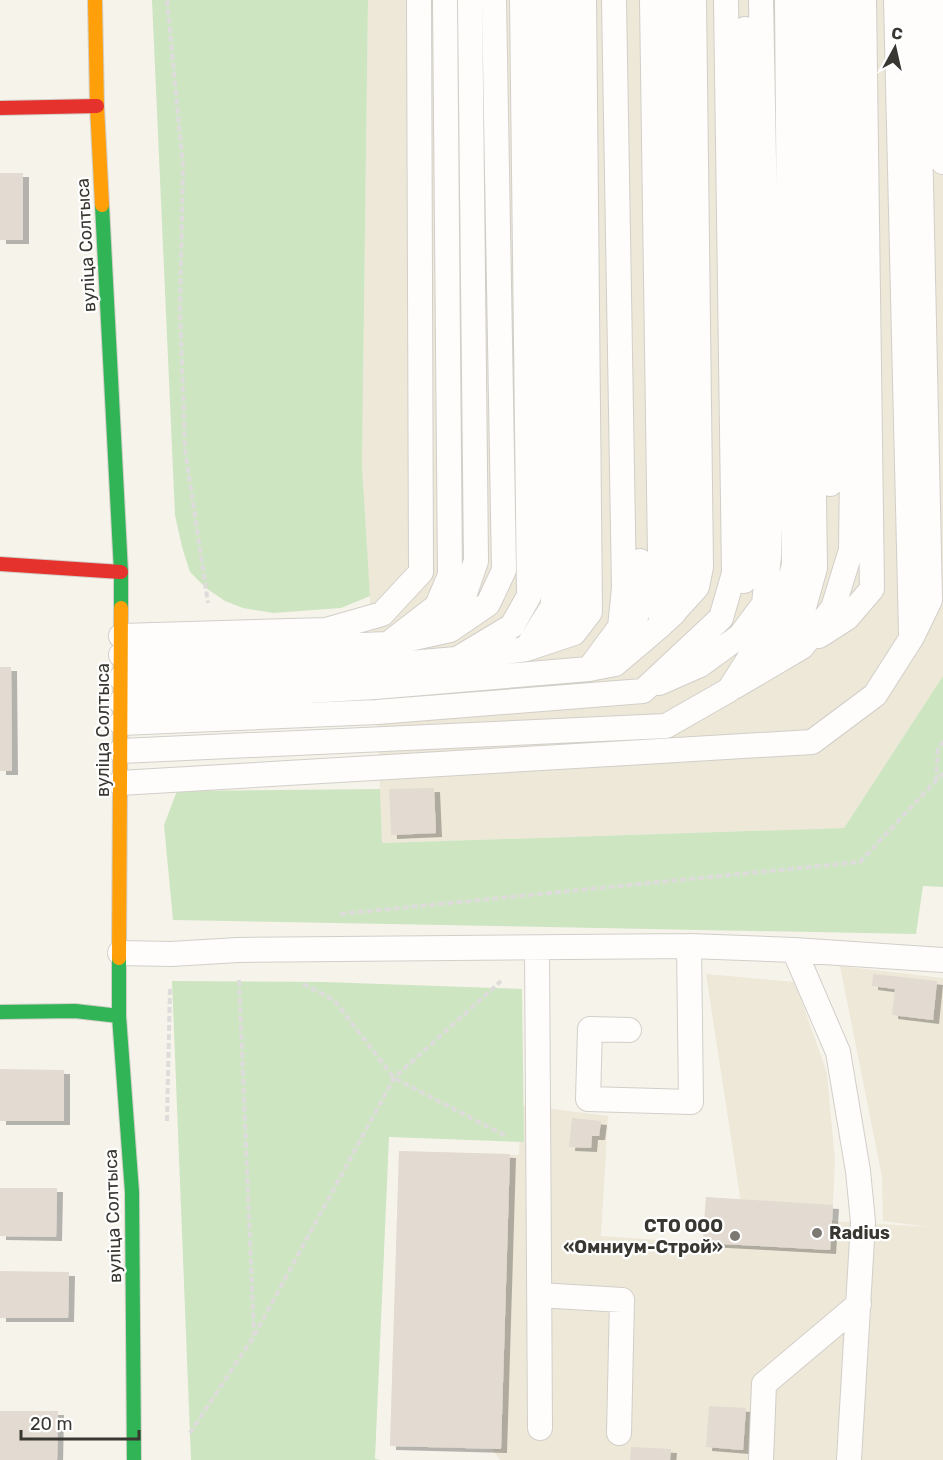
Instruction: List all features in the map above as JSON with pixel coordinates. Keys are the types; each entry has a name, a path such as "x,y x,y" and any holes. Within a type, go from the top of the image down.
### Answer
{"main road":[{"name":"вуліца Солтыса","path":"95,0 97,106 121,572 119,1016 132,1192 134,1460"},
{"path":"0,108 97,106"},
{"path":"0,564 121,572"},
{"path":"0,1012 75,1011 119,1016"}],"lane":[{"path":"121,656 213,633 326,630 371,619 382,614 421,572 419,0"},
{"path":"387,644 436,606 450,575 445,0"},
{"path":"432,634 463,599 476,561 470,0"},
{"path":"121,656 387,644 450,630 488,604 504,570 494,0"},
{"path":"457,659 512,626 529,596 522,0"},
{"path":"526,649 553,606 546,0"},
{"path":"550,642 572,612 564,0"},
{"path":"121,656 374,666 457,659 526,649 550,642 574,633 590,612 584,0"},
{"path":"589,669 620,627 624,588 614,0"},
{"path":"615,664 640,607 630,0"},
{"path":"652,0 668,619"},
{"path":"668,619 684,566 671,0"},
{"path":"121,713 375,687 589,669 615,664 668,619 697,587 701,567 694,0"},
{"path":"721,618 734,573 726,0"},
{"path":"642,691 721,618 748,574 754,507 747,215 745,0"},
{"path":"121,713 376,712 642,691 700,665 740,636 764,604 769,556 770,479 761,0"},
{"path":"729,690 783,605 794,565 788,235 787,0"},
{"path":"801,636 815,568 807,0"},
{"path":"801,636 829,582 831,532 825,0"},
{"path":"120,752 666,726 729,690 801,636 833,608 852,550 853,396 845,0"},
{"path":"801,636 847,618 872,589 864,0"},
{"path":"896,0 912,637"},
{"path":"917,0 930,600"},
{"path":"940,0 943,162"},
{"path":"120,783 812,742 875,695 912,637 943,573"},
{"path":"120,953 690,946 943,960"},
{"path":"629,1030 590,1029 588,1099 692,1102 690,946"},
{"path":"537,948 540,1428"},
{"path":"794,950 838,1052 855,1152 863,1222 849,1460"},
{"path":"539,1295 622,1300 619,1433"},
{"path":"761,1460 764,1384 859,1305"}],"path":[{"path":"168,0 183,166 180,311 185,449 213,633"},
{"path":"936,781 938,749 943,741"},
{"path":"338,914 860,862 943,773"},
{"path":"190,1433 254,1336 394,1078 537,948"},
{"path":"238,950 254,1336"},
{"path":"296,980 334,1000 394,1078 537,1152"}],"shaded area":[{"path":"368,0 943,0 943,676 844,828 382,843 362,465"},
{"path":"840,966 943,978 943,1460 500,1460 492,1449 390,1446 399,1151 519,1155 521,1105 608,1116 601,1236 702,1243 706,1197 741,1203 706,974 795,982 827,1073 835,1161 832,1221 929,1227 883,1221 882,1177"}],"green space":[{"path":"152,0 368,0 362,465 370,596 341,608 273,613 243,608 225,601 206,588 190,572 182,547 175,515"},
{"path":"943,676 943,887 923,886 916,934 173,920 164,825 177,791 380,789 382,843 844,828"},
{"path":"172,981 324,982 522,989 524,1142 389,1137 375,1459 381,1460 191,1460"}],"building":[{"path":"0,173 23,173 23,240 0,240"},
{"path":"0,667 11,667 12,771 0,771"},
{"path":"434,788 436,833 391,835 389,789"},
{"path":"873,974 937,981 933,1020 892,1015 895,989 872,986"},
{"path":"0,1069 64,1070 64,1121 0,1121"},
{"path":"572,1118 601,1121 599,1136 592,1136 591,1148 569,1147"},
{"path":"399,1151 510,1154 501,1449 390,1446"},
{"path":"0,1188 57,1188 56,1237 0,1236"},
{"path":"706,1197 833,1205 830,1250 703,1243"},
{"path":"0,1271 69,1272 68,1318 0,1318"},
{"path":"709,1406 746,1408 743,1450 706,1447"},
{"path":"0,1411 58,1411 57,1460 0,1460"},
{"path":"631,1447 671,1449 670,1460 630,1460"}],"traffic: fast":[{"path":"102,205 121,608"},
{"path":"119,958 119,1016 132,1192 134,1460"},
{"path":"0,1012 75,1011 119,1016"}],"traffic: slow":[{"path":"95,0 102,205"},
{"path":"119,958 121,608"}],"traffic: jam":[{"path":"0,108 97,106"},
{"path":"0,564 121,572"}],"place":[{"name":"Radius","path":"817,1233"},
{"name":"СТО ООО «Омниум-Строй»","path":"735,1236"}]}
